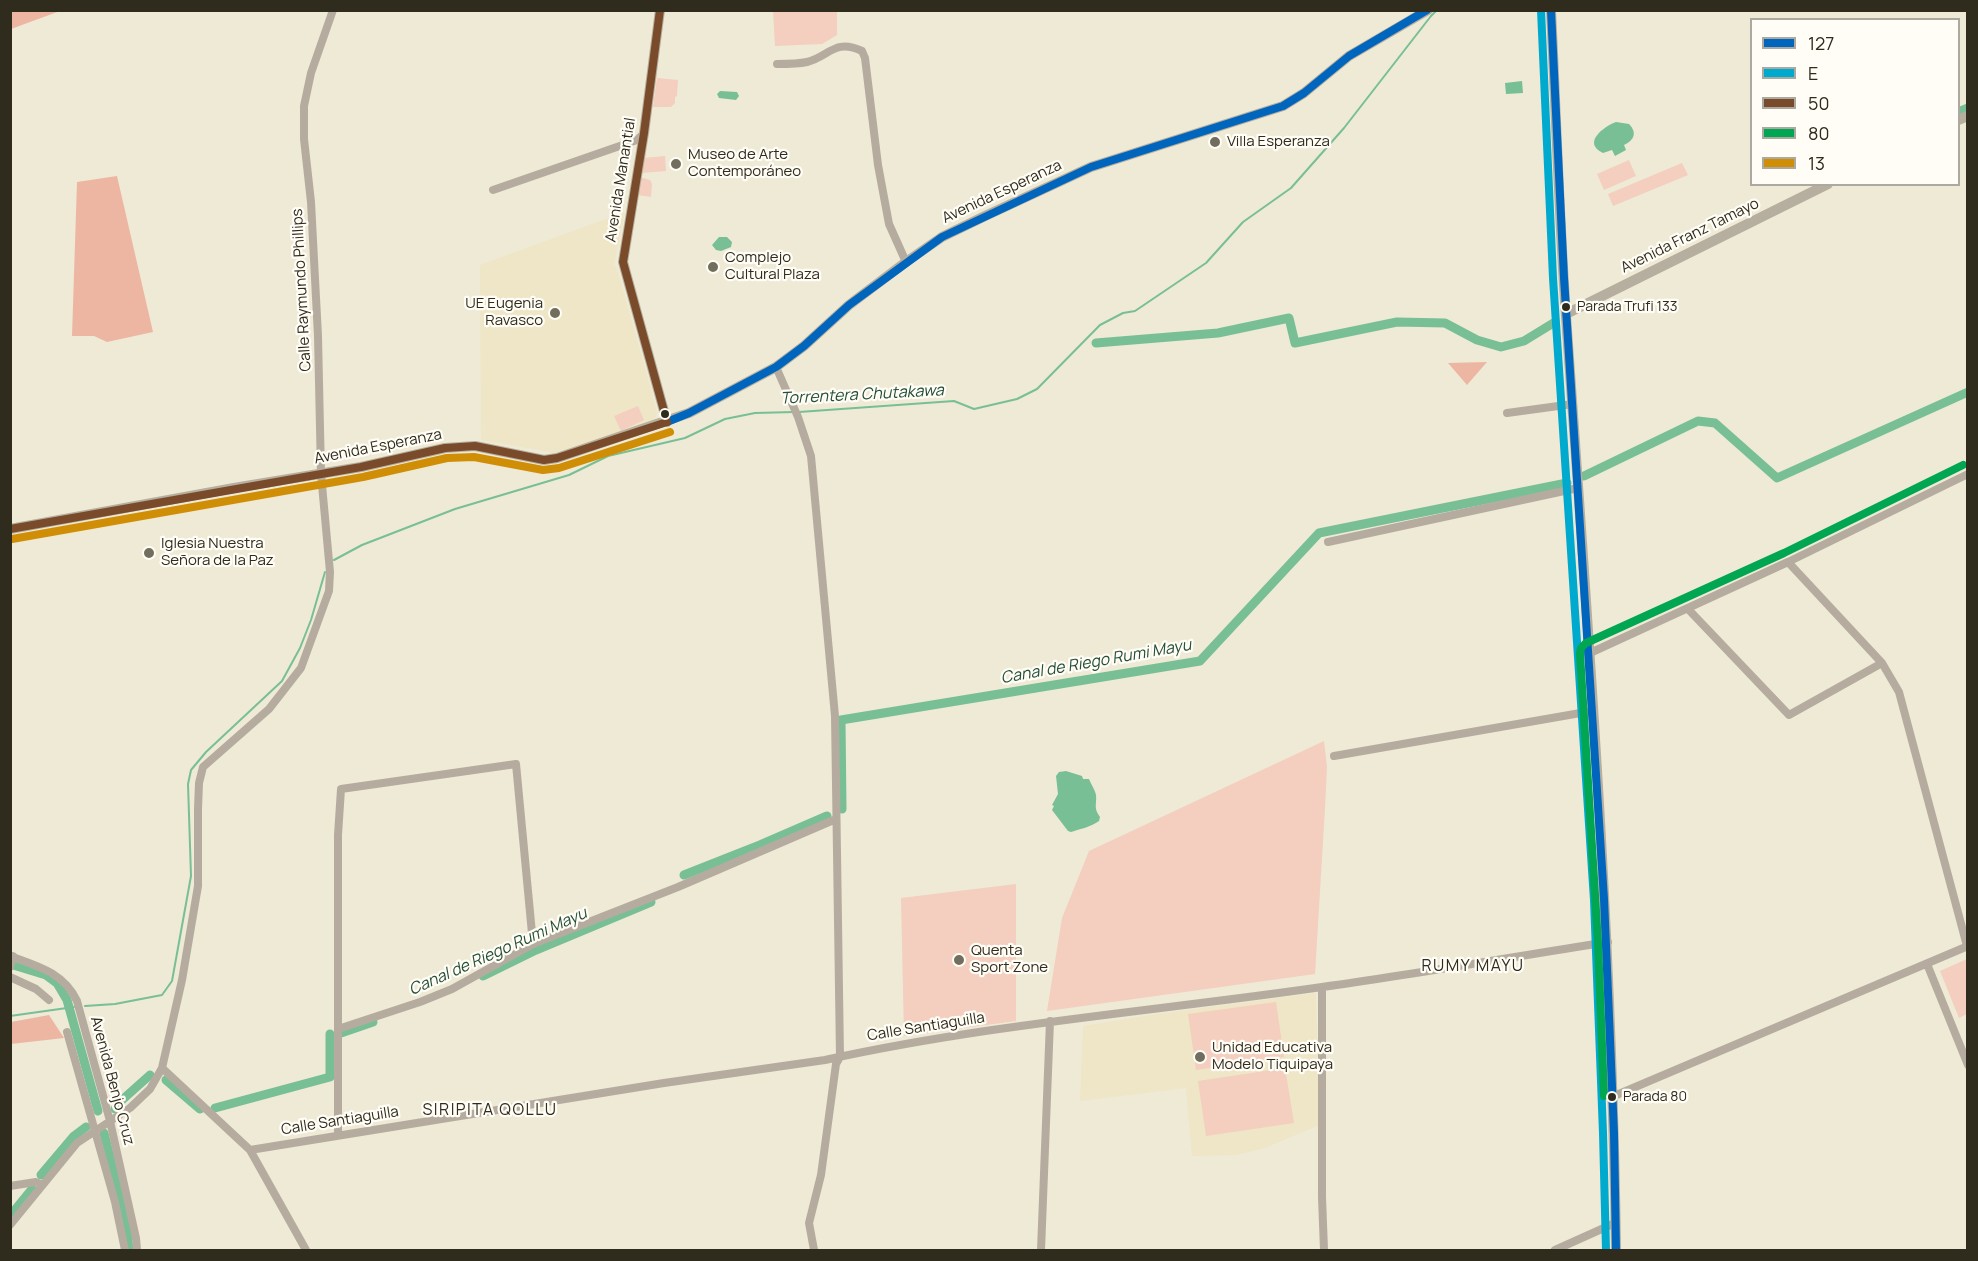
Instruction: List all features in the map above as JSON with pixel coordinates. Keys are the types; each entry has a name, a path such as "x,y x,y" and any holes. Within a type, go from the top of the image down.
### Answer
{"main road":[{"name":"Avenida Manantial","path":"660,10 644,133 623,262 667,422"},
{"name":"Avenida Esperanza","path":"10,530 148,503 362,467 444,448 475,446 544,460 557,458 667,422 776,368 849,305 942,237 1091,167 1283,105 1304,93 1349,56 1428,10"},
{"path":"1551,10 1566,314 1608,942 1614,1096 1616,1251"},
{"name":"Avenida Franz Tamayo","path":"1566,314 1824,186"}],"street":[{"name":"Calle Raymundo Phillips","path":"162,1068 182,980 198,885 199,783 203,767 269,709 301,668 329,591 330,571 321,474 318,336 311,202 304,139 304,106 311,73 333,10"},
{"path":"777,64 808,62 834,48 854,47 862,51 865,58 878,165 889,224 906,262"},
{"path":"493,190 637,140 644,133"},
{"path":"776,368 797,414 811,456 835,716 840,1056 836,1064 821,1175 809,1223 814,1251"},
{"path":"1507,413 1573,404"},
{"path":"1590,653 1788,562 1968,474"},
{"path":"1328,542 1578,488"},
{"path":"1614,1096 1967,946 1899,692 1882,663 1788,562"},
{"path":"1688,609 1789,715 1882,663"},
{"path":"1334,756 1592,711"},
{"path":"338,1134 338,835 341,789 516,764 534,944"},
{"path":"338,1029 420,1002 452,988 534,944 678,887 837,819"},
{"name":"Calle Santiaguilla","path":"250,1150 338,1134 840,1056 951,1035 1322,987 1608,942"},
{"name":"Avenida Benjo Cruz","path":"11,960 61,977 71,988 77,1000 110,1121 137,1251"},
{"path":"1927,964 1968,1065"},
{"path":"10,977 36,988 49,1000"},
{"path":"1322,987 1324,1251"},
{"path":"1041,1251 1050,1022"},
{"name":"Avenida Benjo Cruz","path":"67,1032 115,1202 124,1251"},
{"path":"10,1225 77,1143 130,1108 150,1089 162,1068 250,1150 306,1251"},
{"path":"10,1186 36,1182 42,1185"},
{"path":"1555,1251 1616,1223"}],"shaded area":[{"path":"11,10 60,10 60,11 11,29"},
{"path":"773,11 837,11 837,35 822,44 775,46"},
{"path":"657,78 678,80 677,96 671,107 653,107"},
{"path":"1522,81 1523,93 1506,94 1505,83"},
{"path":"720,91 737,92 739,96 736,100 719,98 717,94"},
{"path":"1616,122 1629,124 1634,133 1631,141 1624,145 1626,150 1615,156 1612,150 1603,153 1597,149 1594,140 1601,131"},
{"path":"665,156 666,171 641,173 643,158"},
{"path":"1629,160 1636,176 1604,190 1597,174"},
{"path":"1682,163 1688,175 1613,206 1608,194"},
{"path":"117,176 153,332 107,342 94,336 72,336 77,182"},
{"path":"640,177 650,180 651,197 637,195"},
{"name":"UE Eugenia Ravasco","path":"625,212 614,265 650,385 657,414 654,421 555,453 481,440 480,265"},
{"path":"719,237 727,237 732,242 731,247 721,251 716,250 712,245"},
{"path":"1487,362 1467,385 1448,363"},
{"path":"638,406 644,420 621,431 614,416"},
{"path":"1324,741 1327,767 1315,974 1047,1011 1062,918 1089,851"},
{"path":"1066,771 1082,776 1083,779 1089,779 1095,793 1096,808 1100,817 1099,821 1093,825 1071,832 1052,810 1058,794 1056,776 1059,772"},
{"name":"Quenta Sport Zone","path":"1016,884 1016,1021 904,1036 901,898"},
{"path":"1967,959 1967,1014 1959,1018 1940,971"},
{"name":"Unidad Educativa Modelo Tiquipaya","path":"1316,993 1319,1125 1265,1148 1236,1155 1192,1156 1186,1088 1080,1101 1083,1026"},
{"path":"1276,1002 1284,1057 1196,1070 1188,1014"},
{"path":"49,1015 64,1038 11,1044 11,1022"},
{"path":"1285,1068 1294,1123 1206,1136 1198,1081"}],"waterway":[{"name":"Torrentera Chutakawa","path":"799,412 954,401 974,409 1017,399 1037,389 1100,325 1123,313 1135,311 1206,263 1243,222 1291,188 1344,128 1437,10"},
{"path":"1960,111 1968,108"},
{"path":"1096,343 1218,333 1289,318 1295,343 1397,322 1445,323 1477,340 1501,347 1524,341 1555,322"},
{"name":"Canal de Riego Rumi Mayu","path":"1584,476 1698,421 1715,423 1777,478 1968,392"},
{"name":"Torrentera Chutakawa","path":"334,560 362,545 455,509 569,475 608,456 685,438 725,419 755,413 794,412"},
{"name":"Canal de Riego Rumi Mayu","path":"842,809 841,720 1200,661 1319,533 1567,483"},
{"name":"Torrentera Chutakawa","path":"85,1006 115,1004 162,995 172,981 191,876 188,784 191,770 206,752 282,681 300,648 325,572"},
{"name":"Canal de Riego Rumi Mayu","path":"684,875 827,816"},
{"name":"Canal de Riego Rumi Mayu","path":"483,976 536,950 651,902"},
{"path":"10,964 46,975 57,983 67,1000 98,1111"},
{"name":"Torrentera Chutakawa","path":"10,1016 74,1007"},
{"name":"Canal de Riego Rumi Mayu","path":"341,1033 373,1022"},
{"name":"Canal de Riego Rumi Mayu","path":"215,1108 330,1077 330,1034"},
{"name":"Canal de Riego Rumi Mayu","path":"115,1109 150,1075"},
{"name":"Canal de Riego Rumi Mayu","path":"166,1080 200,1109"},
{"name":"Canal de Riego Rumi Mayu","path":"41,1175 74,1136 86,1127"},
{"path":"104,1133 126,1222 129,1250"},
{"name":"Canal de Riego Rumi Mayu","path":"10,1216 32,1189"}],"transit line":[{"name":"50","path":"660,10 644,133 623,262 667,422"},
{"name":"127","path":"667,422 689,413 776,367 804,346 849,305 942,237 1091,167 1283,106 1304,93 1349,56 1427,10"},
{"name":"E","path":"1541,10 1553,278 1594,900 1606,1250"},
{"name":"127","path":"1551,10 1564,278 1604,899 1614,1133 1616,1250"},
{"name":"50","path":"10,529 361,467 445,448 475,446 544,460 557,458 667,422"},
{"name":"13","path":"12,539 363,477 447,458 474,457 543,470 559,468 670,432"},
{"name":"80","path":"1604,1096 1598,943 1581,648 1586,643 1784,553 1963,465"}],"place":[{"name":"Villa Esperanza","path":"1215,142"},
{"name":"Museo de Arte Contemporáneo","path":"676,164"},
{"name":"Complejo Cultural Plaza","path":"713,267"},
{"name":"Parada Trufi 133","path":"1566,307"},
{"name":"UE Eugenia Ravasco","path":"555,313"},
{"name":"Iglesia Nuestra Señora de la Paz","path":"149,553"},
{"name":"Quenta Sport Zone","path":"959,960"},
{"name":"Unidad Educativa Modelo Tiquipaya","path":"1200,1057"},
{"name":"Parada 80","path":"1612,1097"}],"district":[{"name":"RUMY MAYU","path":"1473,967"},
{"name":"SIRIPITA QOLLU","path":"490,1111"}]}
